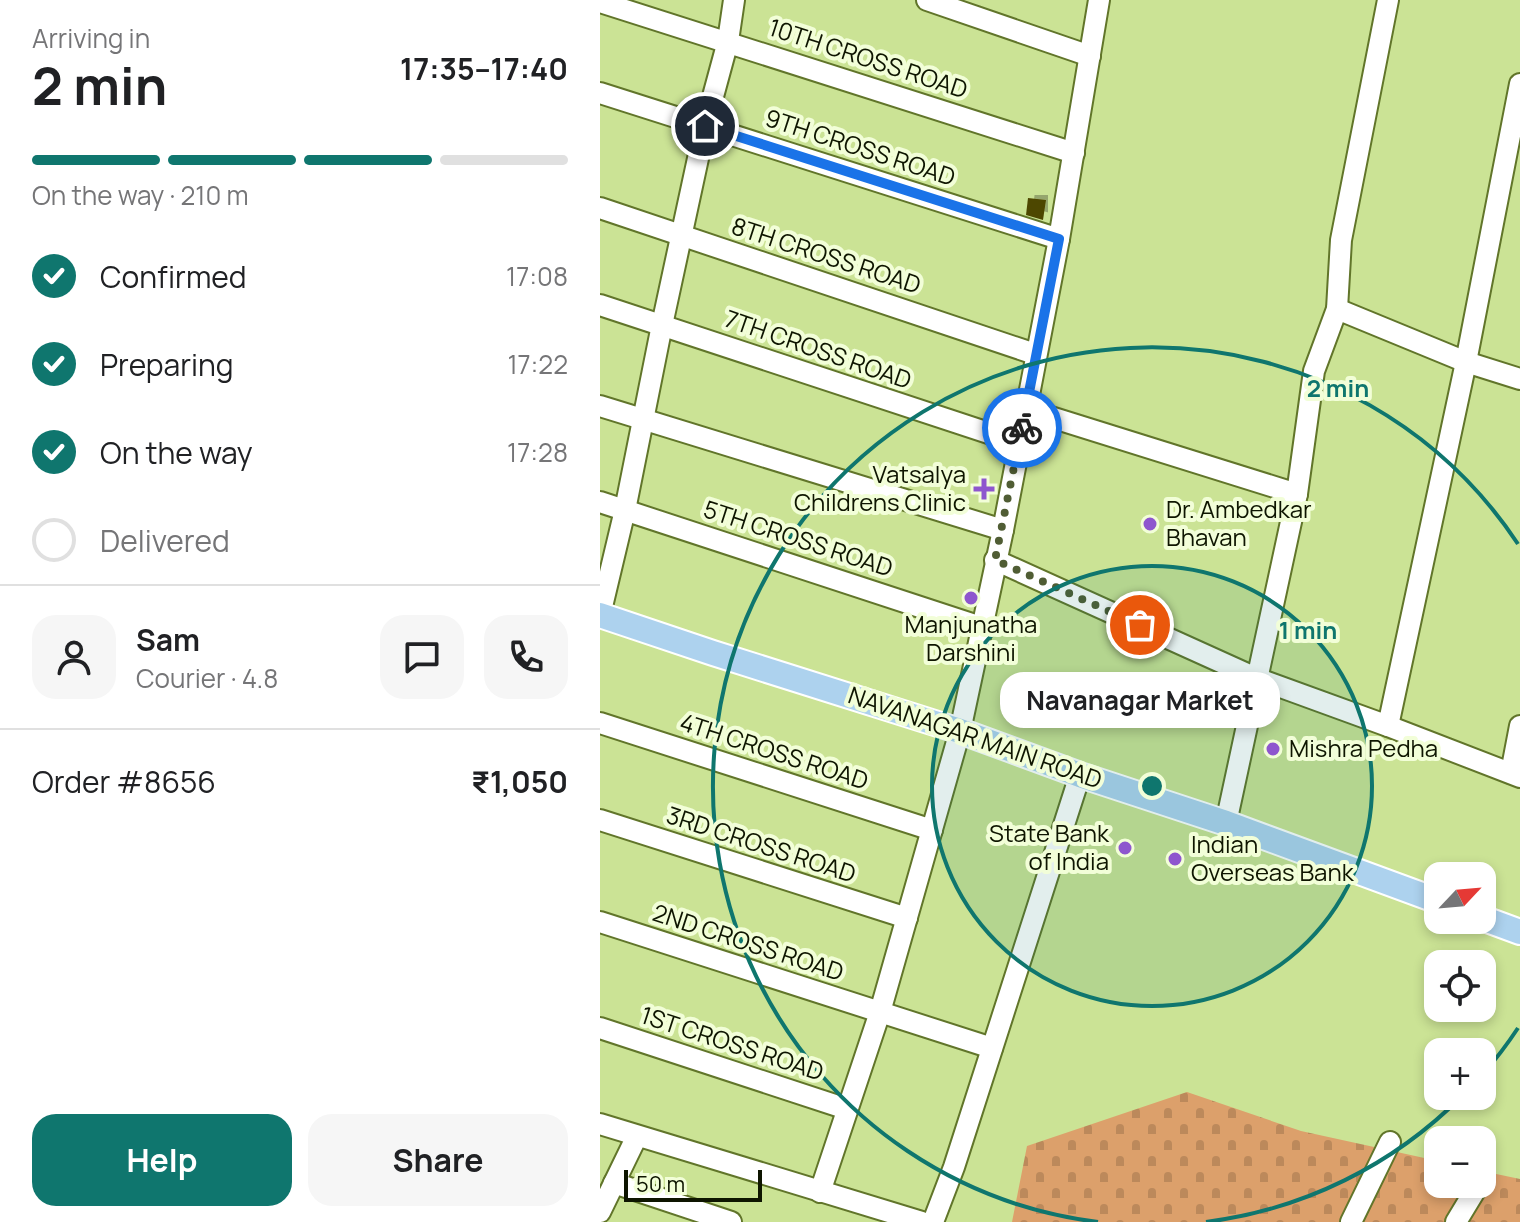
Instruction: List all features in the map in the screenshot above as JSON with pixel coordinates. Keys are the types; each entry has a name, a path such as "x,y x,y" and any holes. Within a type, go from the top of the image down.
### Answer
{"main road":[{"name":"NAVANAGAR MAIN ROAD","path":"600,615 960,731 1424,896"},
{"path":"1496,923 1520,932"}],"street":[{"path":"600,615 705,126 728,41 734,0"},
{"path":"927,0 1090,56"},
{"path":"820,1192 880,1012 960,731 1003,530 1059,239 1099,0"},
{"path":"1226,823 1297,494 1314,371 1337,309 1341,240 1388,0"},
{"name":"10TH CROSS ROAD","path":"600,2 1074,153"},
{"path":"1388,726 1466,362 1520,84"},
{"name":"9TH CROSS ROAD","path":"600,93 1059,239"},
{"name":"8TH CROSS ROAD","path":"600,208 1035,354"},
{"name":"7TH CROSS ROAD","path":"600,305 1019,443"},
{"path":"1337,309 1466,362 1520,379"},
{"path":"600,406 1003,530"},
{"path":"1025,409 1297,494"},
{"name":"5TH CROSS ROAD","path":"600,502 981,627"},
{"path":"995,560 1256,678 1515,775 1520,726"},
{"name":"4TH CROSS ROAD","path":"600,723 932,830"},
{"path":"933,1222 954,1167 1080,775"},
{"name":"3RD CROSS ROAD","path":"600,820 907,918"},
{"name":"2ND CROSS ROAD","path":"600,922 992,1048"},
{"name":"1ST CROSS ROAD","path":"600,1028 847,1109"},
{"path":"600,1124 922,1222"},
{"path":"600,1212 637,1136"},
{"path":"1351,1222 1390,1142"},
{"path":"614,1183 731,1222"},
{"path":"1456,1222 1471,1198"}],"green space":[{"path":"1187,1092 1301,1131 1424,1158 1424,1198 1496,1198 1496,1174 1520,1179 1520,1222 1012,1222 1027,1146"}],"building":[{"path":"1028,198 1046,200 1043,220 1026,215"}],"way so far":[{"path":"1022,428 995,560 1140,625"}],"place":[{"name":"Vatsalya Childrens Clinic","path":"984,489"},
{"name":"Dr. Ambedkar Bhavan","path":"1150,524"},
{"name":"Manjunatha Darshini","path":"971,598"},
{"name":"Navanagar Market","path":"1140,625"},
{"name":"Mishra Pedha","path":"1273,749"},
{"name":"State Bank of India","path":"1125,848"},
{"name":"Indian Overseas Bank","path":"1175,859"}],"route":[{"path":"705,126 1059,239 1022,428"}]}
